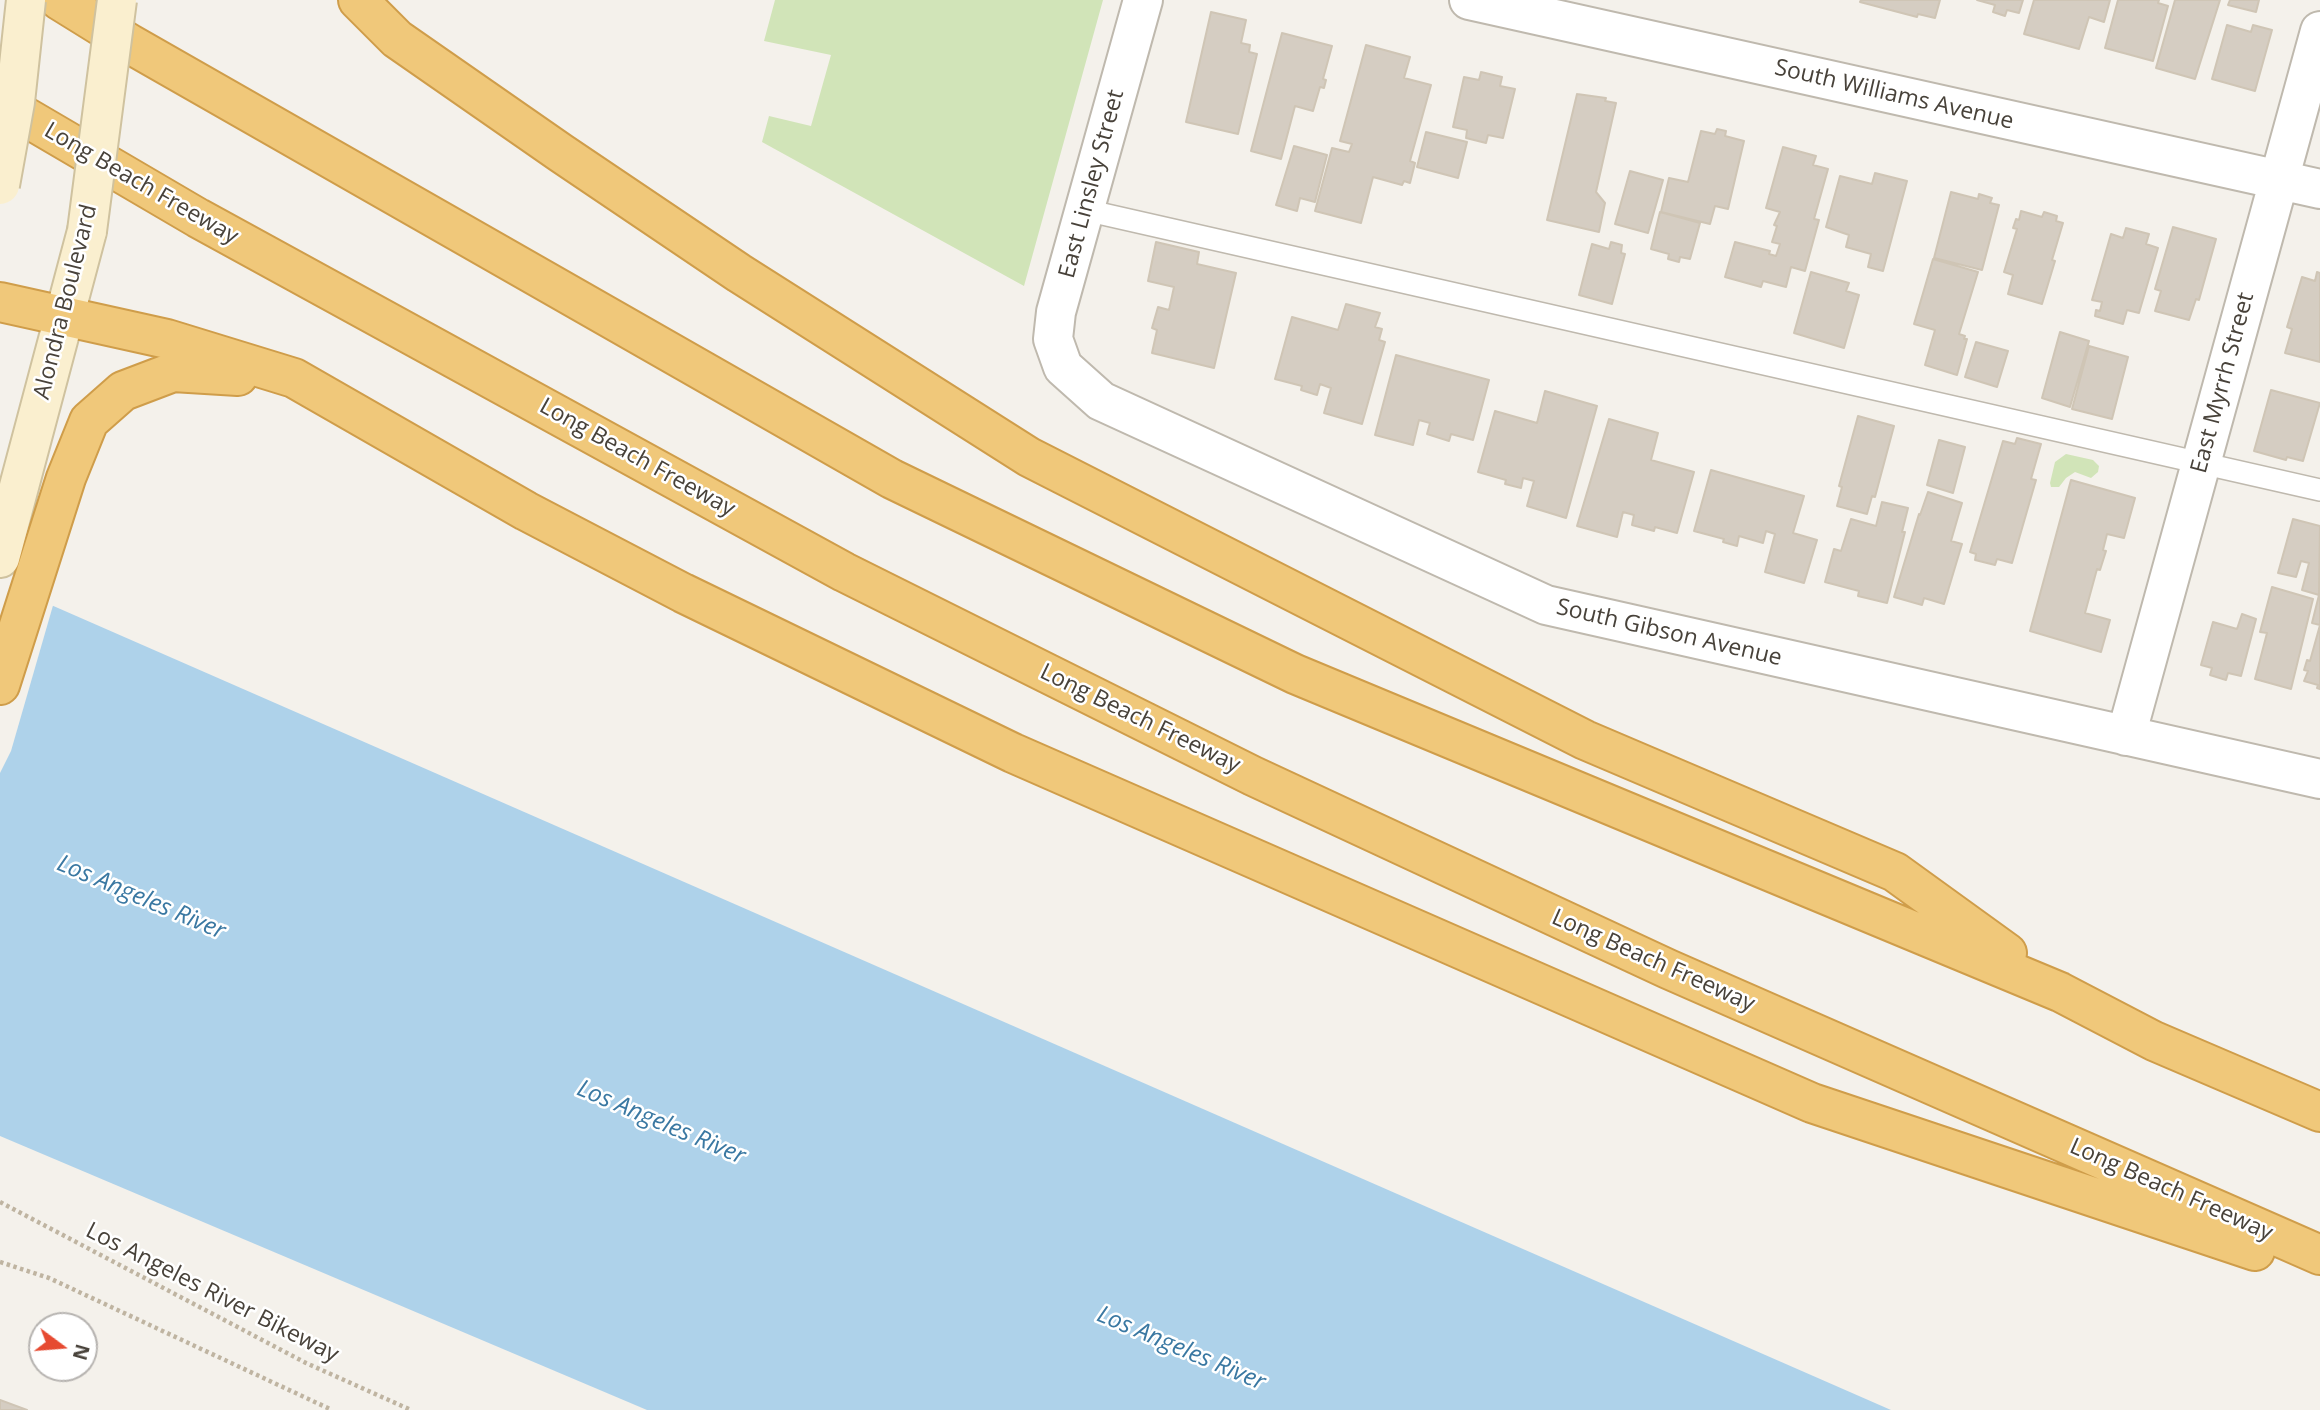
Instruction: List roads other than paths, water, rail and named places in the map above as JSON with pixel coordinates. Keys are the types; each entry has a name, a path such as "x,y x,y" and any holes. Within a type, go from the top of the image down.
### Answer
{"highway":[{"path":"59,0 130,44 892,479 1295,674 2060,992 2154,1041 2320,1112"},
{"path":"89,0 130,44"},
{"path":"358,0 397,39 561,153 739,273 1029,457 1584,740 1895,873 2060,992"},
{"name":"Long Beach Freeway","path":"0,102 198,218 844,572 1241,769 1680,975 2320,1255"},
{"path":"0,302 167,339 294,378 526,511 671,587 1013,754 1812,1103 2320,1273"},
{"path":"0,685 66,478 89,422 123,391 173,372 294,378"}],"main road":[{"path":"0,185 15,102 26,0"},
{"name":"Alondra Boulevard","path":"0,558 87,231 117,0"}],"street":[{"name":"East Linsley Street","path":"1063,367 1053,340 1056,312 1143,0"},
{"name":"South Williams Avenue","path":"1469,0 2320,189"},
{"name":"East Myrrh Street","path":"2126,736 2320,31"},
{"name":"South Gibson Avenue","path":"1063,367 1101,401 1546,605 2320,779"}],"lane":[{"path":"1085,210 2320,490"}],"water":[{"name":"Los Angeles River","path":"0,583 1891,1410 647,1410 0,1136"}]}
